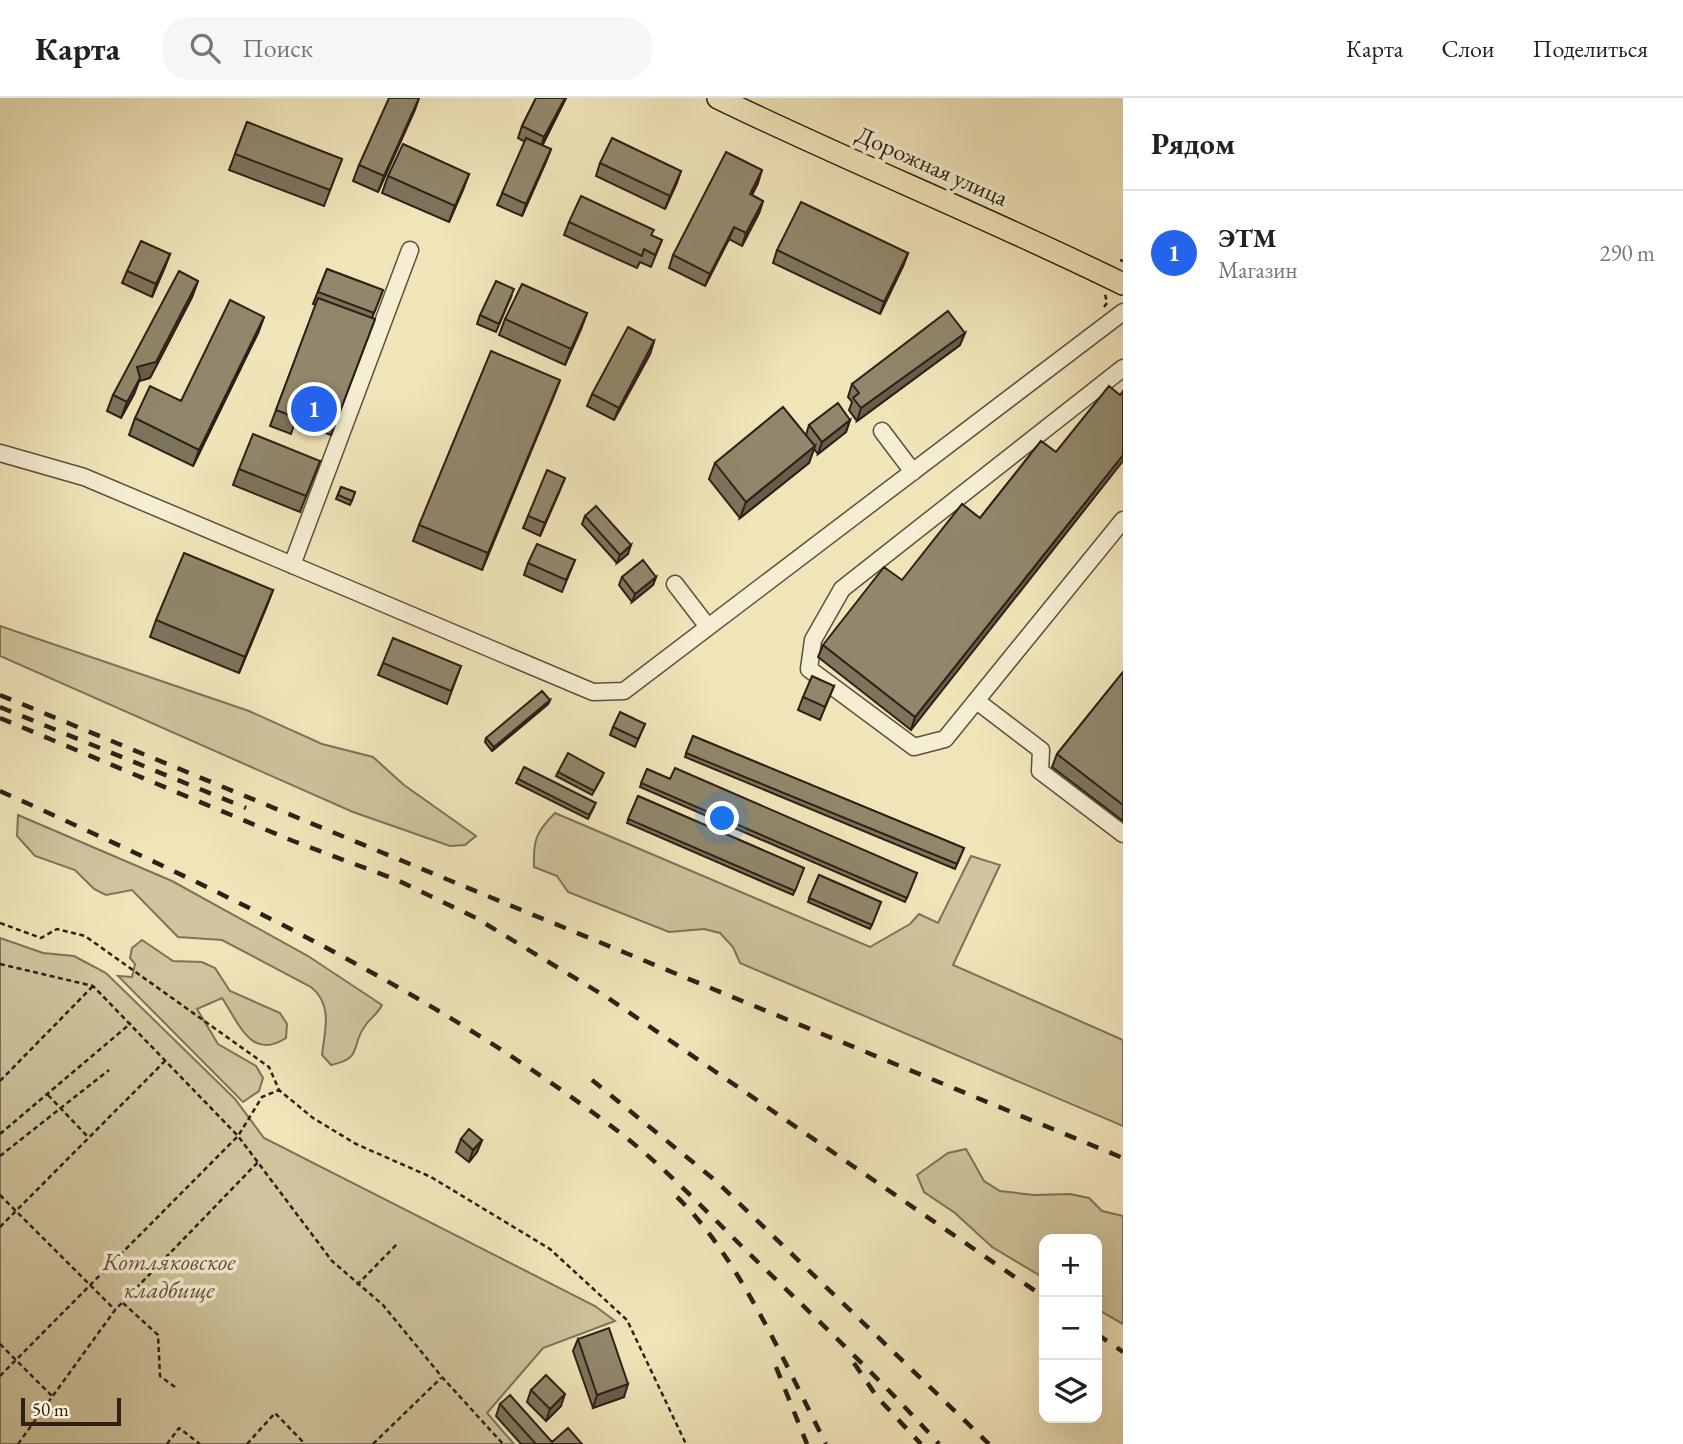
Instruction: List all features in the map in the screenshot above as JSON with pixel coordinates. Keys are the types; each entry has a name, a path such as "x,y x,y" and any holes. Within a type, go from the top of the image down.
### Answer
{"main road":[{"name":"Дорожная улица","path":"718,98 791,133 958,205 1114,287"}],"street":[{"path":"292,565 410,250"},
{"path":"0,453 84,477 593,692 624,691 1123,312"},
{"path":"1123,368 842,589 813,640 809,669 914,747 945,739 978,702 1123,520"},
{"path":"882,431 913,472"},
{"path":"675,584 708,628"},
{"path":"978,702 1041,750 1041,771 1123,834"}],"path":[{"path":"1101,310 1114,287"},
{"path":"0,923 41,938 57,929 85,936 269,1067 279,1090 313,1118 356,1144 431,1177 550,1249 626,1320 686,1444"},
{"path":"0,964 93,986 238,1136 259,1161 308,1233 357,1285 383,1304 442,1377 503,1444"},
{"path":"0,1081 93,986"},
{"path":"0,1133 131,1023"},
{"path":"0,1227 166,1060"},
{"path":"0,1156 109,1070"},
{"path":"0,1376 238,1136 262,1097 279,1090"},
{"path":"48,1095 89,1138"},
{"path":"18,1444 115,1310 259,1161"},
{"path":"0,1195 115,1310"},
{"path":"357,1285 398,1242"},
{"path":"123,1303 158,1335 160,1376 175,1387"},
{"path":"0,1343 53,1396"},
{"path":"373,1444 442,1377"},
{"path":"247,1444 275,1413 305,1444"},
{"path":"167,1444 179,1428 200,1444"}],"green space":[{"path":"0,626 249,711 322,744 373,757 404,785 476,836 465,845 450,846 353,812 0,656"},
{"path":"555,813 870,947 910,924 919,914 938,923 971,856 1000,865 953,965 1123,1040 1123,1126 740,963 733,947 720,933 704,929 669,932 568,892 557,876 534,867 537,837"},
{"path":"18,815 172,881 308,956 382,1005 361,1033 352,1055 331,1065 322,1055 326,1027 325,1010 318,994 311,987 222,940 178,937 132,890 106,895 94,889 75,870 35,856 17,836"},
{"name":"Котляковское кладбище","path":"0,938 43,953 74,956 106,973 235,1099 264,1138 595,1306 615,1321 543,1348 487,1413 514,1444 0,1444"},
{"path":"142,940 173,961 202,962 215,968 230,991 280,1013 287,1024 286,1038 264,1045 247,1036 222,998 197,1009 218,1044 256,1066 263,1078 259,1091 243,1102 118,976 132,977 135,964 130,958 132,948"},
{"path":"966,1149 984,1181 1000,1191 1034,1195 1070,1194 1089,1198 1102,1211 1123,1216 1123,1324 1102,1312 1102,1234 1039,1234 1039,1275 992,1247 955,1213 924,1192 917,1175 948,1153"}],"building":[{"path":"389,98 419,98 384,176 359,165"},
{"path":"536,98 565,98 544,137 522,126"},
{"path":"247,122 342,159 330,190 235,154"},
{"path":"526,138 551,149 526,204 502,193"},
{"path":"612,138 681,171 670,196 600,163"},
{"path":"403,144 469,174 455,206 388,176"},
{"path":"726,152 762,170 750,194 763,201 746,233 734,227 710,274 673,255"},
{"path":"581,196 654,230 651,235 662,240 655,255 644,249 642,256 569,222"},
{"path":"801,202 908,253 884,302 777,250"},
{"path":"141,241 170,254 156,284 127,271"},
{"path":"327,269 383,290 374,313 318,292"},
{"path":"179,271 198,281 156,362 137,367 140,378 127,402 113,395"},
{"path":"496,281 514,289 499,324 480,315"},
{"path":"522,284 587,313 571,349 505,319"},
{"path":"318,298 375,319 337,419 301,406 297,418 276,410"},
{"path":"230,300 264,317 199,450 135,418 150,386 181,401"},
{"path":"948,311 965,333 861,408 853,398 859,393 852,384"},
{"path":"628,327 654,341 619,408 592,394"},
{"path":"491,351 560,380 488,553 419,525"},
{"path":"1109,386 1120,395 1123,391 1123,455 915,717 823,645 884,567 902,580 962,504 980,518 1041,441 1056,452"},
{"path":"838,403 850,420 822,442 809,425"},
{"path":"783,407 815,446 746,502 715,463"},
{"path":"253,434 320,461 306,496 239,469"},
{"path":"547,470 565,478 545,523 528,516"},
{"path":"341,487 355,492 352,501 338,495"},
{"path":"596,506 631,545 620,555 585,516"},
{"path":"537,544 575,560 566,580 528,563"},
{"path":"184,553 273,590 245,657 156,620"},
{"path":"643,560 656,577 635,594 622,577"},
{"path":"393,638 461,666 451,691 383,663"},
{"path":"1123,672 1123,805 1057,754"},
{"path":"812,676 834,686 825,707 803,697"},
{"path":"542,691 550,700 494,747 486,738"},
{"path":"620,712 645,724 638,739 613,727"},
{"path":"693,736 964,848 957,864 686,753"},
{"path":"568,753 604,773 594,791 558,772"},
{"path":"524,767 596,803 589,815 518,779"},
{"path":"675,768 917,873 907,898 641,783 647,769 670,779"},
{"path":"638,796 804,868 795,891 628,819"},
{"path":"819,875 881,902 872,925 809,898"},
{"path":"469,1129 482,1140 473,1150 461,1139"},
{"path":"609,1328 628,1384 597,1395 578,1339"},
{"path":"546,1375 565,1394 550,1409 531,1390"},
{"path":"510,1395 552,1442 568,1428 582,1444 536,1444 500,1404"}],"railway":[{"path":"0,695 1123,1158"},
{"path":"0,707 246,808"},
{"path":"0,718 293,841 397,880 476,918 608,998 1039,1294"},
{"path":"0,791 161,865 320,944 473,1032 547,1080 619,1132 675,1180 852,1354 939,1444"},
{"path":"592,1080 716,1181 989,1444"},
{"path":"677,1197 721,1249 741,1281 826,1444"},
{"path":"1102,1337 1123,1352"},
{"path":"854,1363 877,1397 921,1444"},
{"path":"776,1367 807,1444"}],"place":[{"name":"ЭТМ","path":"314,409"}]}
